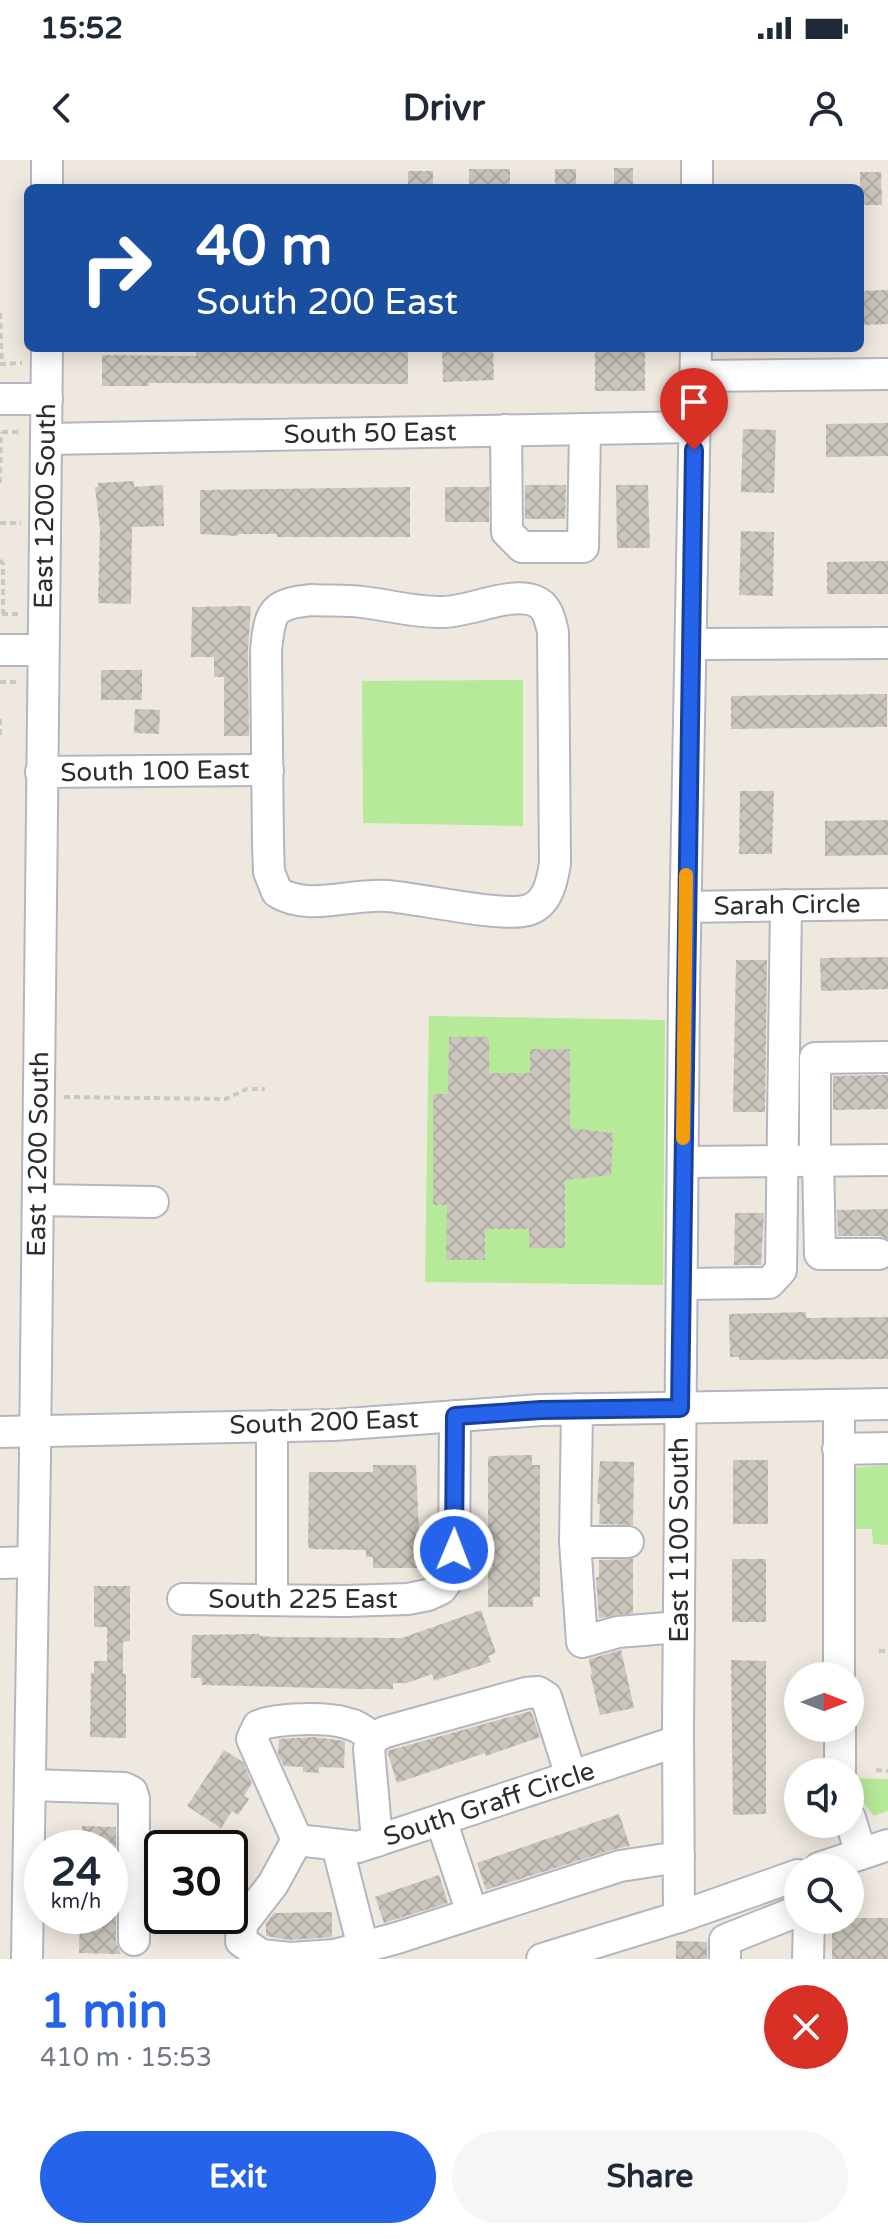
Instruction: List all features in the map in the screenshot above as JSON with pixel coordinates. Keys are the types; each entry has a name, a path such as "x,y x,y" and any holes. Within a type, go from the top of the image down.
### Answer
{"street":[{"path":"47,160 47,184"},
{"path":"697,160 697,184"},
{"name":"East 1200 South","path":"27,1959 43,650 34,436 47,399 34,356"},
{"path":"696,362 888,374"},
{"name":"East 1100 South","path":"679,1917 680,1408 696,362"},
{"path":"0,399 47,399"},
{"name":"South 50 East","path":"34,436 694,427"},
{"path":"506,430 507,532 522,547 583,547 585,429"},
{"path":"312,600 349,601 411,611 446,612 506,600 526,600 536,601 549,614 553,632 555,864 551,887 534,907 513,912 386,896 361,895 315,901 287,898 277,892 269,872 268,770 266,650 269,623 273,612 281,605 312,600"},
{"path":"691,644 888,643"},
{"path":"0,650 43,650"},
{"name":"South 100 East","path":"41,772 268,770"},
{"name":"Sarah Circle","path":"686,907 888,904"},
{"path":"682,1284 769,1283 781,1270 786,905"},
{"path":"879,1254 820,1254 815,1058 888,1057"},
{"path":"683,1162 888,1160"},
{"path":"38,1200 153,1202"},
{"name":"South 200 East","path":"0,1432 372,1423 577,1409 888,1404"},
{"path":"839,1405 839,1662"},
{"path":"577,1409 575,1542 582,1642 618,1632 679,1627"},
{"name":"South 225 East","path":"183,1599 388,1601 413,1598 441,1589 454,1566 455,1416"},
{"path":"272,1426 272,1600"},
{"path":"838,1449 888,1448"},
{"path":"575,1542 628,1542"},
{"path":"0,1563 33,1562"},
{"path":"377,1841 369,1749 373,1738 399,1728 538,1692 546,1697 571,1776"},
{"path":"373,1738 361,1728 344,1722 272,1719 258,1726 252,1739 297,1840 273,1884 242,1924 241,1941 261,1955 290,1958 335,1955 620,1866 679,1857"},
{"name":"South Graff Circle","path":"297,1840 358,1847 678,1741"},
{"path":"30,1785 124,1788 132,1792 134,1940"},
{"path":"441,1820 472,1913"},
{"path":"337,1845 363,1947"},
{"path":"542,1959 600,1950 679,1917 784,1880"},
{"path":"725,1959 725,1940 784,1917"},
{"path":"808,1959 809,1934"}],"path":[{"path":"0,313 1,364 34,356"},
{"path":"0,483 1,432 34,436"},
{"path":"0,523 21,523"},
{"path":"0,560 3,564 1,614 20,614"},
{"path":"0,682 18,682"},
{"path":"0,719 0,735"},
{"path":"64,1097 226,1099 247,1089 265,1089"},
{"path":"879,1651 888,1651"},
{"path":"876,1770 888,1771"}],"green space":[{"path":"523,680 523,826 363,823 362,681"},
{"path":"429,1016 665,1020 663,1285 425,1282"},
{"path":"888,1465 888,1545 873,1544 872,1529 851,1529 851,1468"},
{"path":"864,1778 888,1779 888,1811 874,1816 864,1803"}],"building":[{"path":"614,168 633,168 633,184 614,184"},
{"path":"469,169 510,169 510,184 469,184"},
{"path":"555,169 576,169 576,184 555,184"},
{"path":"408,171 433,171 433,184 408,184"},
{"path":"860,172 881,172 882,205 864,205 864,184 860,184"},
{"path":"888,290 888,324 864,325 864,291"},
{"path":"196,352 408,352 408,384 149,383 149,386 102,386 102,355 196,356"},
{"path":"442,352 493,352 494,380 443,382"},
{"path":"595,352 645,352 645,391 595,391"},
{"path":"888,423 888,456 826,457 826,424"},
{"path":"743,429 776,430 774,493 741,492"},
{"path":"134,481 134,487 163,485 164,526 132,527 131,604 98,603 100,529 95,487 98,483"},
{"path":"525,485 566,485 565,519 525,519"},
{"path":"616,485 648,485 650,548 617,548"},
{"path":"410,487 410,537 200,534 200,490"},
{"path":"445,487 489,487 489,522 445,522"},
{"path":"741,531 774,532 773,596 739,595"},
{"path":"888,561 888,594 827,594 827,562"},
{"path":"251,606 249,736 224,736 224,677 214,677 214,657 191,657 192,607"},
{"path":"101,670 142,670 142,700 101,700"},
{"path":"887,694 887,727 731,729 731,696"},
{"path":"135,709 160,710 159,734 134,733"},
{"path":"740,791 774,791 772,854 739,854"},
{"path":"888,820 888,855 825,856 825,821"},
{"path":"888,957 888,989 821,991 820,958"},
{"path":"736,960 767,960 765,1112 733,1112"},
{"path":"449,1037 489,1037 489,1073 530,1073 530,1049 570,1049 570,1128 613,1133 611,1175 565,1180 565,1248 529,1248 529,1229 485,1229 485,1260 446,1260 447,1205 433,1205 433,1094 448,1094"},
{"path":"888,1075 888,1109 833,1110 833,1076"},
{"path":"888,1209 888,1239 879,1236 838,1236 837,1210"},
{"path":"735,1213 764,1213 761,1265 734,1265"},
{"path":"806,1312 806,1318 888,1317 888,1359 739,1360 739,1357 730,1357 729,1314"},
{"path":"532,1455 532,1465 540,1465 540,1597 533,1597 533,1607 488,1607 488,1458"},
{"path":"733,1460 768,1460 768,1524 733,1524"},
{"path":"600,1461 634,1462 633,1525 599,1524"},
{"path":"373,1465 416,1465 417,1568 373,1568 373,1557 366,1557 366,1550 310,1549 308,1546 309,1472 373,1472"},
{"path":"633,1559 633,1613 599,1618 596,1577 599,1577 599,1560"},
{"path":"732,1559 766,1559 766,1622 732,1622"},
{"path":"94,1586 130,1586 130,1641 123,1642 126,1738 90,1737 91,1673 94,1673 94,1661 107,1661 107,1627 94,1627"},
{"path":"481,1610 496,1653 488,1656 491,1662 434,1681 432,1674 407,1683 393,1683 393,1689 360,1689 202,1685 201,1678 191,1678 192,1635 402,1638"},
{"path":"621,1650 634,1708 600,1715 589,1659"},
{"path":"731,1660 766,1661 766,1814 733,1815"},
{"path":"531,1711 540,1737 397,1783 387,1751"},
{"path":"314,1737 345,1741 344,1768 319,1767 319,1773 303,1772 303,1767 284,1766 278,1754 279,1739"},
{"path":"224,1750 243,1762 252,1783 244,1796 249,1799 238,1815 232,1811 221,1828 187,1806"},
{"path":"619,1814 630,1846 486,1890 477,1863"},
{"path":"82,1826 116,1827 116,1830 82,1830"},
{"path":"439,1875 448,1903 384,1923 375,1897"},
{"path":"332,1912 332,1937 290,1940 266,1936 266,1923 274,1913"},
{"path":"864,1918 888,1918 888,1959 832,1959 832,1934 864,1934"},
{"path":"80,1934 116,1934 121,1954 79,1953"},
{"path":"676,1941 707,1942 707,1959 676,1959"}],"slow traffic":[{"path":"683,1138 686,875"}],"route":[{"path":"454,1550 455,1416 541,1410 680,1408 694,450"}]}
